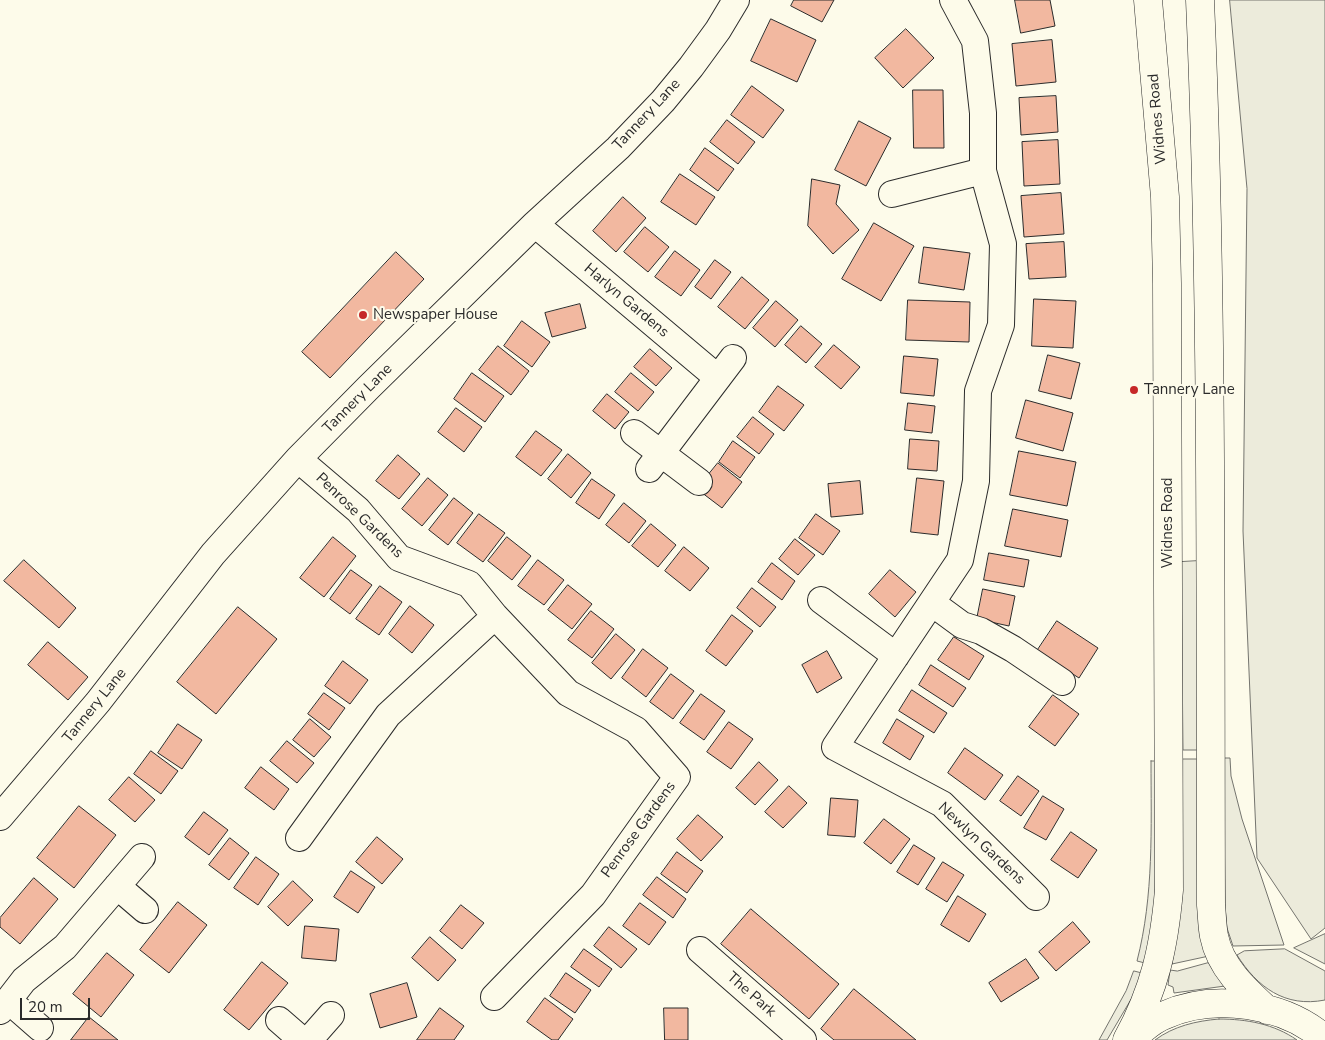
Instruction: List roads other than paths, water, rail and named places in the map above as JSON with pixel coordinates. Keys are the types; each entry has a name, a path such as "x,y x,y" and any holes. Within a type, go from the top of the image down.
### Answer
{"main road":[{"name":"Widnes Road","path":"1127,1040 1150,993 1155,976 1165,930 1169,890 1169,579 1165,197 1148,0"},
{"path":"1200,0 1205,119 1211,905 1214,936 1221,956 1232,975 1245,990 1276,1013 1305,1024 1325,1039"},
{"path":"1131,1040 1143,1029 1164,1015 1188,1007 1214,1003 1239,1004 1302,1017 1325,1014"}],"street":[{"name":"Tannery Lane","path":"0,817 98,702 213,554 298,459 535,224 618,148 663,101 718,30 736,0"},
{"name":"Newlyn Gardens","path":"953,0 975,41 983,113 983,171 1003,244 1001,325 978,391 976,481 960,560 834,747 942,804 1036,897"},
{"path":"892,194 983,171"},
{"name":"Harlyn Gardens","path":"535,224 726,368 655,461"},
{"path":"634,432 655,461 699,482"},
{"name":"Penrose Gardens","path":"298,459 358,510 399,558 468,584 568,692 636,730 677,777 593,895 494,997"},
{"path":"821,600 896,656"},
{"path":"932,603 962,626 981,631 1014,649 1062,682"},
{"path":"299,838 388,715 496,616"},
{"path":"40,1028 4,1005 24,980 65,947 142,857"},
{"path":"117,886 145,910"},
{"name":"The Park","path":"700,950 803,1040"},
{"path":"309,1040 330,1016"},
{"path":"279,1020 302,1040"}],"place":[{"name":"Newspaper House","path":"363,315"},
{"name":"Tannery Lane","path":"1134,390"}]}
